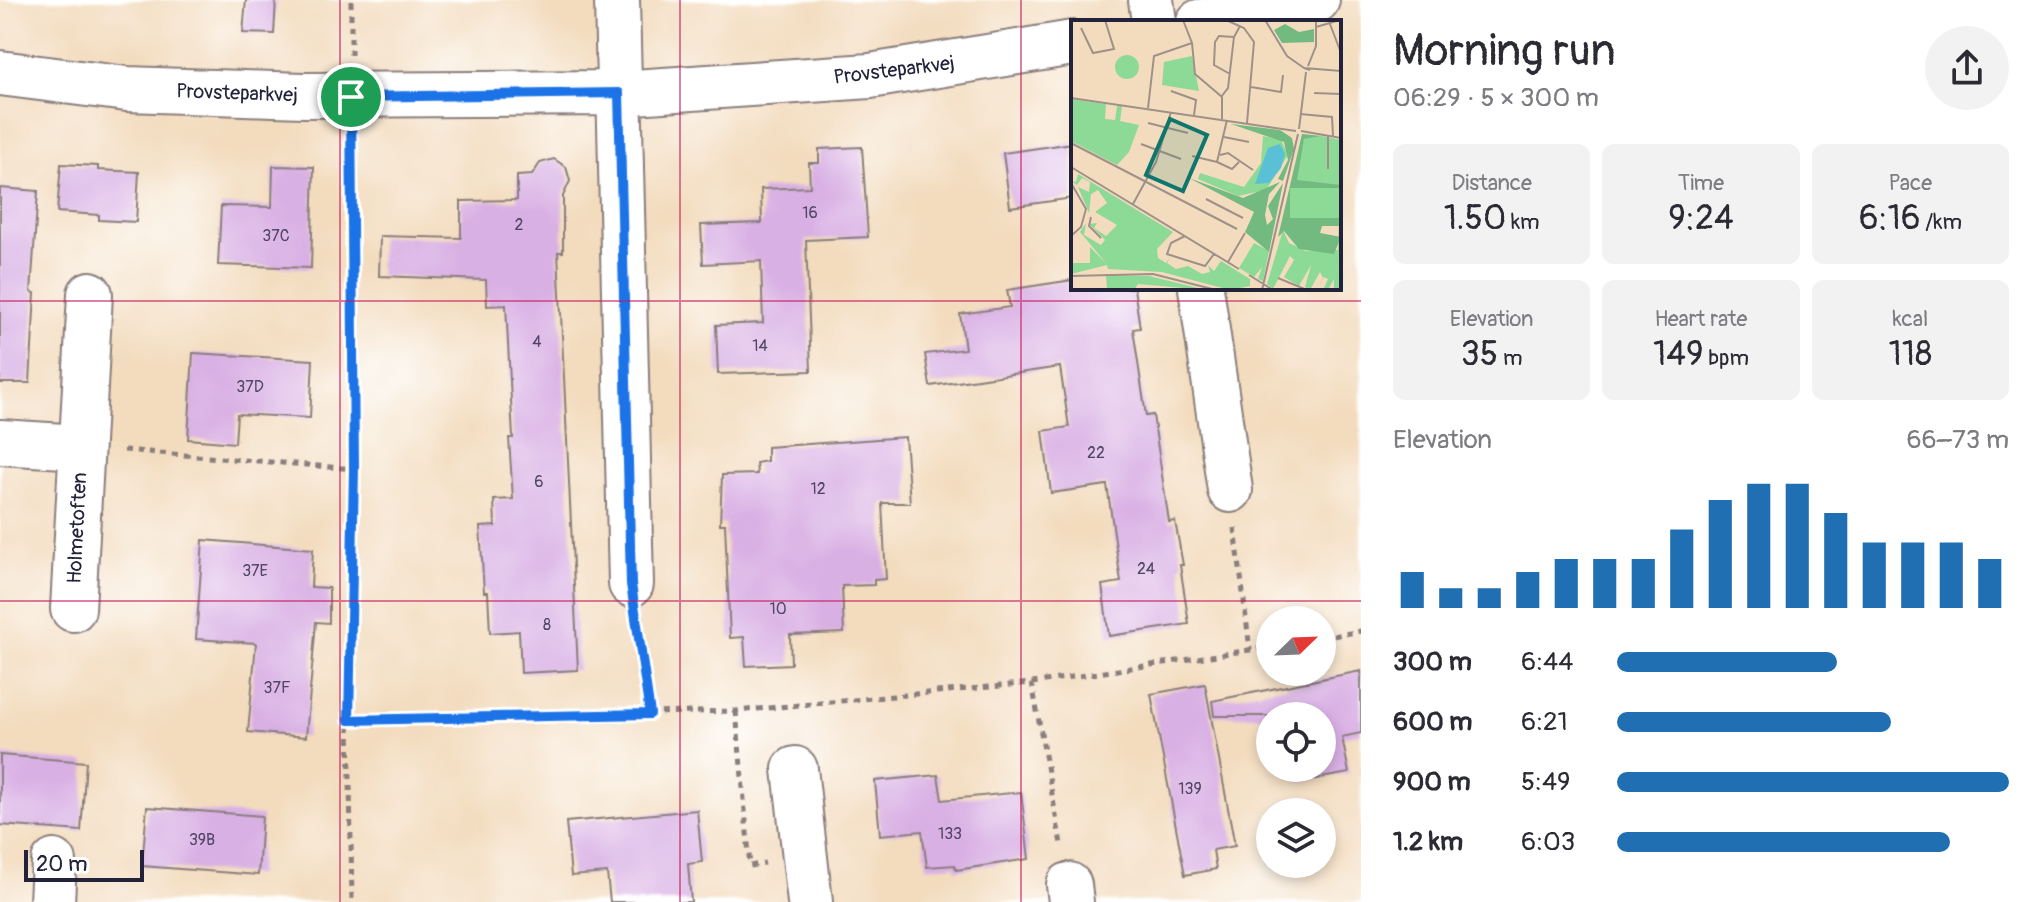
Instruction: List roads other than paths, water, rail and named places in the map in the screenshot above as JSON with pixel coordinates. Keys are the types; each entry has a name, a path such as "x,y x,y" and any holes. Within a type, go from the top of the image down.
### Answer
{"street":[{"path":"617,0 631,584"},
{"path":"1151,0 1154,20"},
{"path":"1210,20 1317,0"},
{"name":"Provsteparkvej","path":"0,73 127,89 351,97 619,93 870,76 1071,43"},
{"path":"1201,290 1230,490"},
{"name":"Holmetoften","path":"73,609 90,294"},
{"name":"Holmetoften","path":"0,442 81,447"},
{"path":"795,769 810,902"}]}
